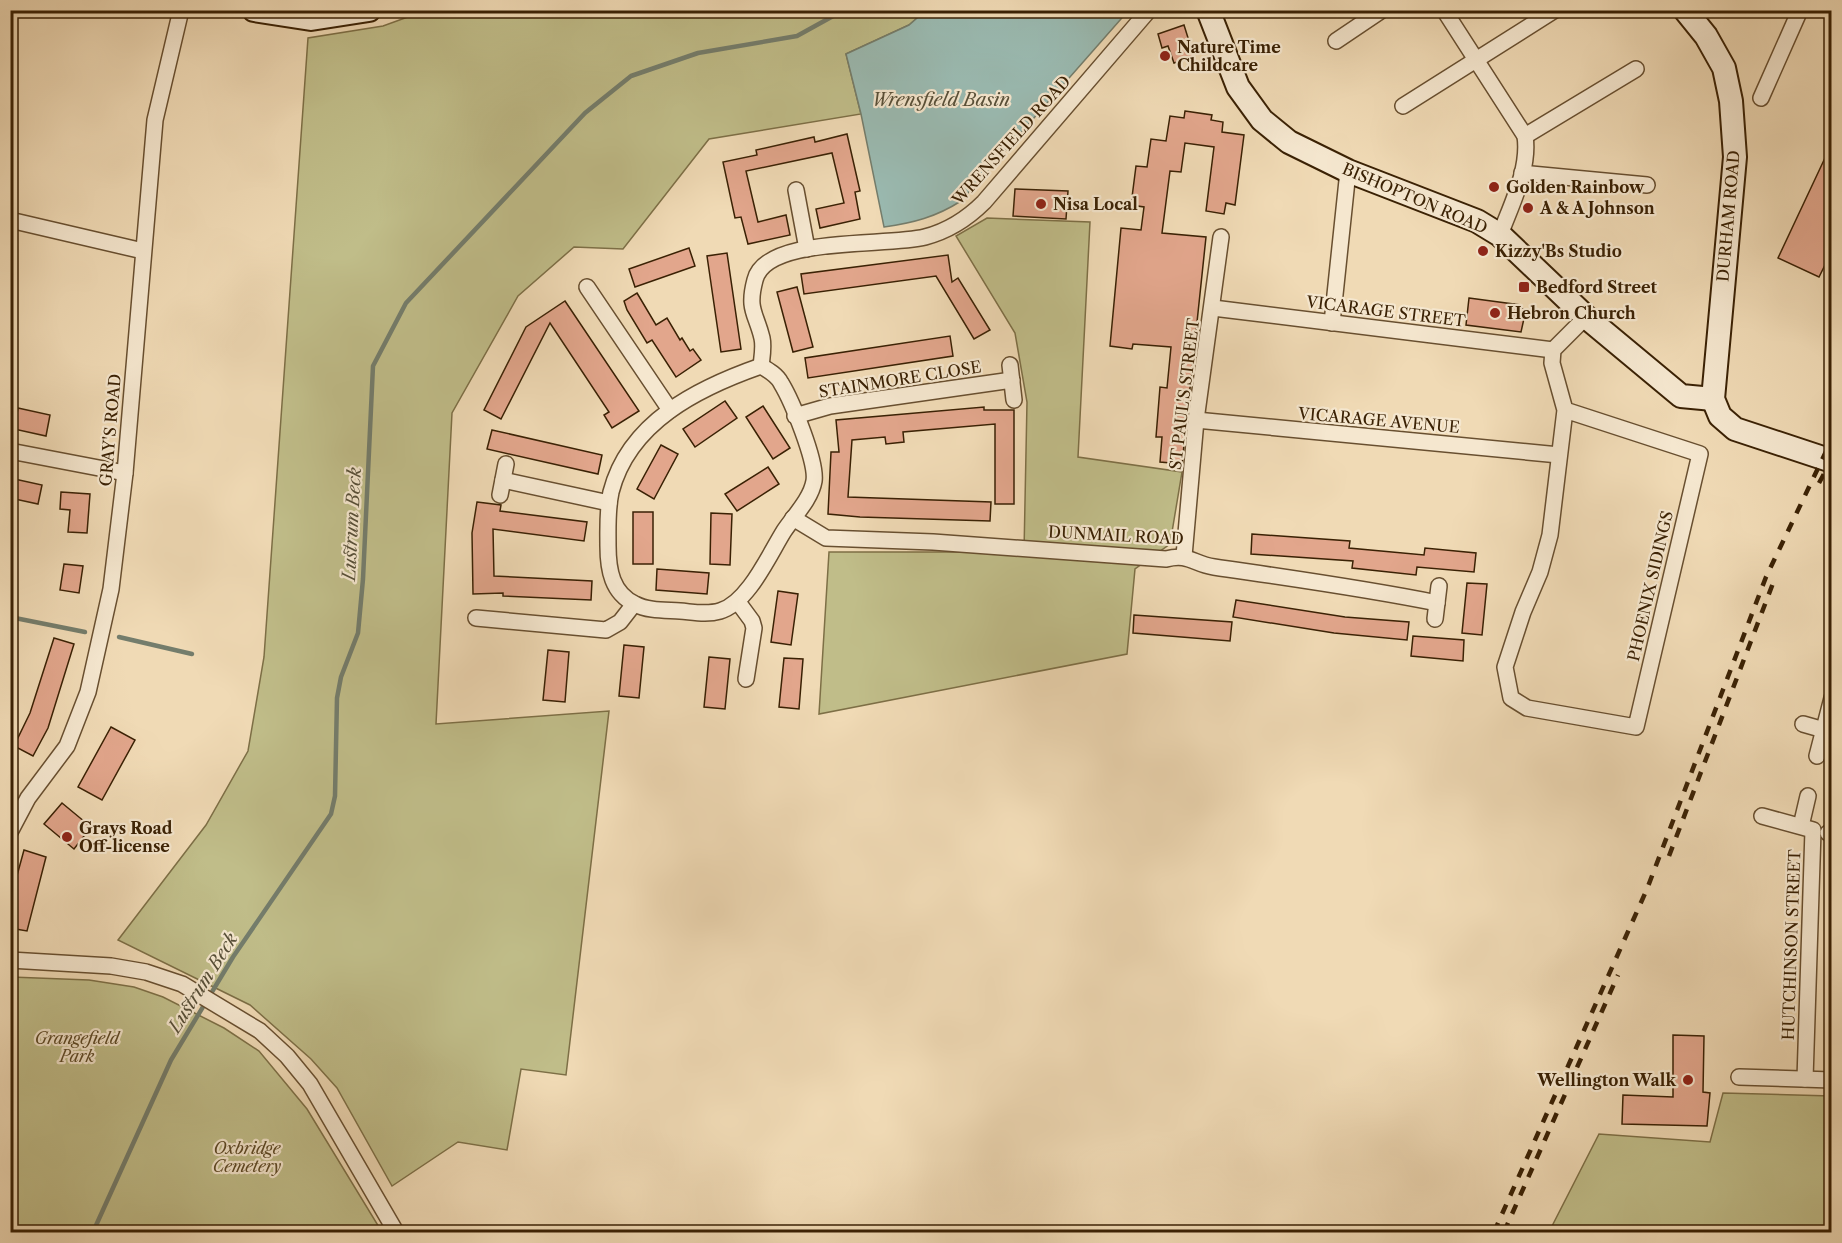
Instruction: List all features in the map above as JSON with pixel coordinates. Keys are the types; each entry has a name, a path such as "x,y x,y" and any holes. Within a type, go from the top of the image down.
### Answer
{"street":[{"name":"GRAY'S ROAD","path":"10,832 14,815 67,746 88,692 111,589 125,473 155,120 181,10"},
{"path":"254,10 311,19 369,10"},
{"name":"WRENSFIELD ROAD","path":"761,366 762,336 751,304 759,269 782,254 807,249 909,240 945,230 963,219 984,202 1149,10"},
{"name":"BISHOPTON ROAD","path":"1208,10 1238,87 1262,120 1289,142 1348,171 1455,212 1500,235 1586,317 1681,396 1713,399"},
{"path":"1336,41 1383,10"},
{"path":"1444,10 1525,136 1527,149 1522,173 1500,235"},
{"path":"1403,106 1555,10"},
{"name":"DURHAM ROAD","path":"1685,10 1706,36 1724,68 1731,101 1735,157 1713,399"},
{"path":"1761,98 1800,10"},
{"path":"1525,136 1636,69"},
{"path":"1332,323 1348,171"},
{"path":"1522,173 1647,185"},
{"path":"796,190 807,249"},
{"path":"10,220 143,251"},
{"name":"ST PAUL'S STREET","path":"1184,556 1196,420 1221,237"},
{"path":"587,287 670,410"},
{"name":"VICARAGE STREET","path":"1213,308 1553,351"},
{"path":"1559,455 1565,410 1552,363 1553,351 1586,317"},
{"path":"761,366 781,382 812,456 815,471 809,494 738,602 718,612 704,613 652,609 634,604 619,591 610,575 609,503 616,478 633,446 670,410 700,390 761,366"},
{"name":"STAINMORE CLOSE","path":"795,416 830,405 1011,373 1014,400"},
{"path":"1713,399 1720,416 1735,429 1832,461"},
{"name":"PHOENIX SIDINGS","path":"1559,455 1548,544 1505,667 1511,698 1527,708 1635,727 1700,454 1565,410"},
{"name":"VICARAGE AVENUE","path":"1196,420 1559,455"},
{"path":"10,451 125,473"},
{"path":"500,495 506,464"},
{"path":"503,480 609,503"},
{"name":"DUNMAIL ROAD","path":"793,518 826,538 933,542 1166,559 1184,556 1210,566 1340,584 1437,603"},
{"path":"1435,619 1439,586"},
{"path":"738,602 752,621 754,628 746,679"},
{"path":"485,614 606,630 620,622 634,604"},
{"path":"1817,756 1832,698"},
{"path":"1803,724 1824,730"},
{"path":"1801,826 1808,796"},
{"name":"HUTCHINSON STREET","path":"1762,816 1813,830 1805,1079"},
{"path":"10,960 111,966 147,972 182,984 260,1031 287,1056 310,1084 396,1233"},
{"path":"1739,1077 1832,1080"}],"green space":[{"path":"427,10 925,11 909,25 846,54 861,114 709,139 623,249 574,247 518,296 452,413 436,724 609,711 566,1075 521,1069 507,1150 458,1142 392,1186 337,1088 311,1059 250,1005 118,940 206,825 248,751 264,657 308,38 383,26"},
{"path":"987,218 1090,222 1078,457 1182,472 1170,544 1135,569 1127,654 819,714 829,552 1024,552 1027,402 1015,333 956,236"},
{"path":"11,977 89,980 134,987 163,997 224,1028 259,1051 307,1109 382,1232 11,1232"},
{"path":"1723,1093 1831,1096 1831,1232 1549,1232 1599,1134 1710,1142"}],"water":[{"name":"Wrensfield Basin","path":"925,11 1128,11 961,201 924,218 884,227 846,54 909,25"}],"building":[{"path":"1184,25 1194,57 1174,63 1168,46 1162,48 1158,34"},
{"path":"1185,111 1212,115 1211,120 1223,122 1222,132 1244,135 1235,205 1226,203 1224,214 1206,211 1214,147 1185,143 1181,172 1170,171 1162,233 1206,237 1182,464 1160,462 1162,437 1156,437 1160,387 1167,388 1171,347 1133,344 1132,349 1110,346 1121,228 1141,230 1144,207 1131,205 1136,166 1147,167 1151,139 1166,141 1170,116 1184,118"},
{"path":"847,134 860,191 855,192 860,219 820,228 816,209 844,203 832,153 746,171 758,222 786,215 790,235 748,244 741,217 735,218 723,162 757,155 756,150 814,137 815,142"},
{"path":"1832,143 1832,251 1819,277 1778,258"},
{"name":"Nisa Local","path":"1015,189 1068,191 1066,219 1013,216"},
{"path":"689,248 695,266 635,287 629,269"},
{"path":"727,253 741,349 721,352 707,256"},
{"path":"948,255 952,282 958,278 990,330 974,339 936,276 804,294 801,274"},
{"path":"797,287 813,347 793,352 777,292"},
{"path":"637,293 656,325 667,318 680,340 682,338 690,351 693,349 701,360 676,377 652,340 647,343 627,310 624,301"},
{"name":"Hebron Church","path":"1469,298 1521,305 1525,314 1521,332 1466,325"},
{"path":"565,301 639,411 612,428 604,415 609,412 550,323 501,419 484,410 526,327"},
{"path":"950,336 953,356 808,378 805,358"},
{"path":"725,401 737,418 695,447 683,429"},
{"path":"763,406 790,448 773,459 746,417"},
{"path":"984,407 984,410 1014,410 1014,504 995,504 995,424 903,432 904,442 886,444 885,437 852,440 848,497 991,502 990,521 828,514 831,452 839,452 836,420"},
{"path":"18,408 50,415 46,436 14,429"},
{"path":"492,430 602,455 598,474 487,449"},
{"path":"661,445 678,454 654,499 637,489"},
{"path":"768,467 779,484 737,511 725,494"},
{"path":"10,478 42,485 38,504 10,498"},
{"path":"61,492 90,494 87,533 68,532 70,510 60,509"},
{"path":"477,502 501,505 500,511 587,522 584,541 493,529 494,576 592,581 591,600 503,596 503,593 473,594 472,533"},
{"path":"633,512 653,512 653,564 633,564"},
{"path":"711,513 732,514 730,565 710,564"},
{"path":"1252,534 1350,541 1349,548 1424,555 1425,548 1476,553 1474,572 1417,567 1416,575 1352,568 1353,561 1251,554"},
{"path":"64,564 83,566 79,593 60,590"},
{"path":"657,569 709,573 707,594 656,590"},
{"path":"1467,583 1487,584 1482,635 1462,633"},
{"path":"778,591 798,594 791,645 771,642"},
{"path":"1236,600 1345,617 1409,622 1407,640 1334,633 1233,617"},
{"path":"1134,615 1232,622 1230,641 1133,633"},
{"path":"1413,636 1464,640 1463,661 1411,656"},
{"path":"54,638 74,644 48,728 33,756 14,746 30,713"},
{"path":"624,645 644,647 639,698 619,696"},
{"path":"548,650 569,652 565,702 543,700"},
{"path":"709,657 730,659 725,709 704,707"},
{"path":"784,658 803,659 799,709 779,707"},
{"path":"111,727 135,740 102,800 78,787"},
{"path":"62,803 91,827 74,849 44,824"},
{"path":"24,850 46,857 27,931 10,928 10,901"},
{"name":"Wellington Walk","path":"1673,1035 1704,1036 1703,1092 1710,1093 1707,1126 1622,1124 1623,1095 1673,1097"}],"waterway":[{"name":"Lustrum Beck","path":"93,1232 171,1060 233,957 331,814 335,796 337,698 341,677 358,633 363,579 373,366 406,303 585,113 631,76 698,53 797,36 844,10"},
{"path":"10,617 85,632"},
{"path":"119,637 192,654"}],"railway":[{"path":"1494,1232 1647,889 1766,577 1832,439"},
{"path":"1819,483 1832,459"},
{"path":"1669,856 1775,578"},
{"path":"1504,1232 1618,975"}],"place":[{"name":"Nature Time Childcare","path":"1165,56"},
{"name":"Golden Rainbow","path":"1494,187"},
{"name":"Nisa Local","path":"1041,204"},
{"name":"A & A Johnson","path":"1528,208"},
{"name":"Kizzy'Bs Studio","path":"1483,251"},
{"name":"Bedford Street","path":"1524,287"},
{"name":"Hebron Church","path":"1495,313"},
{"name":"Grays Road Off-license","path":"67,837"},
{"name":"Wellington Walk","path":"1688,1080"}],"park label":[{"name":"Grangefield Park","path":"77,1047"},
{"name":"Oxbridge Cemetery","path":"247,1157"}]}
